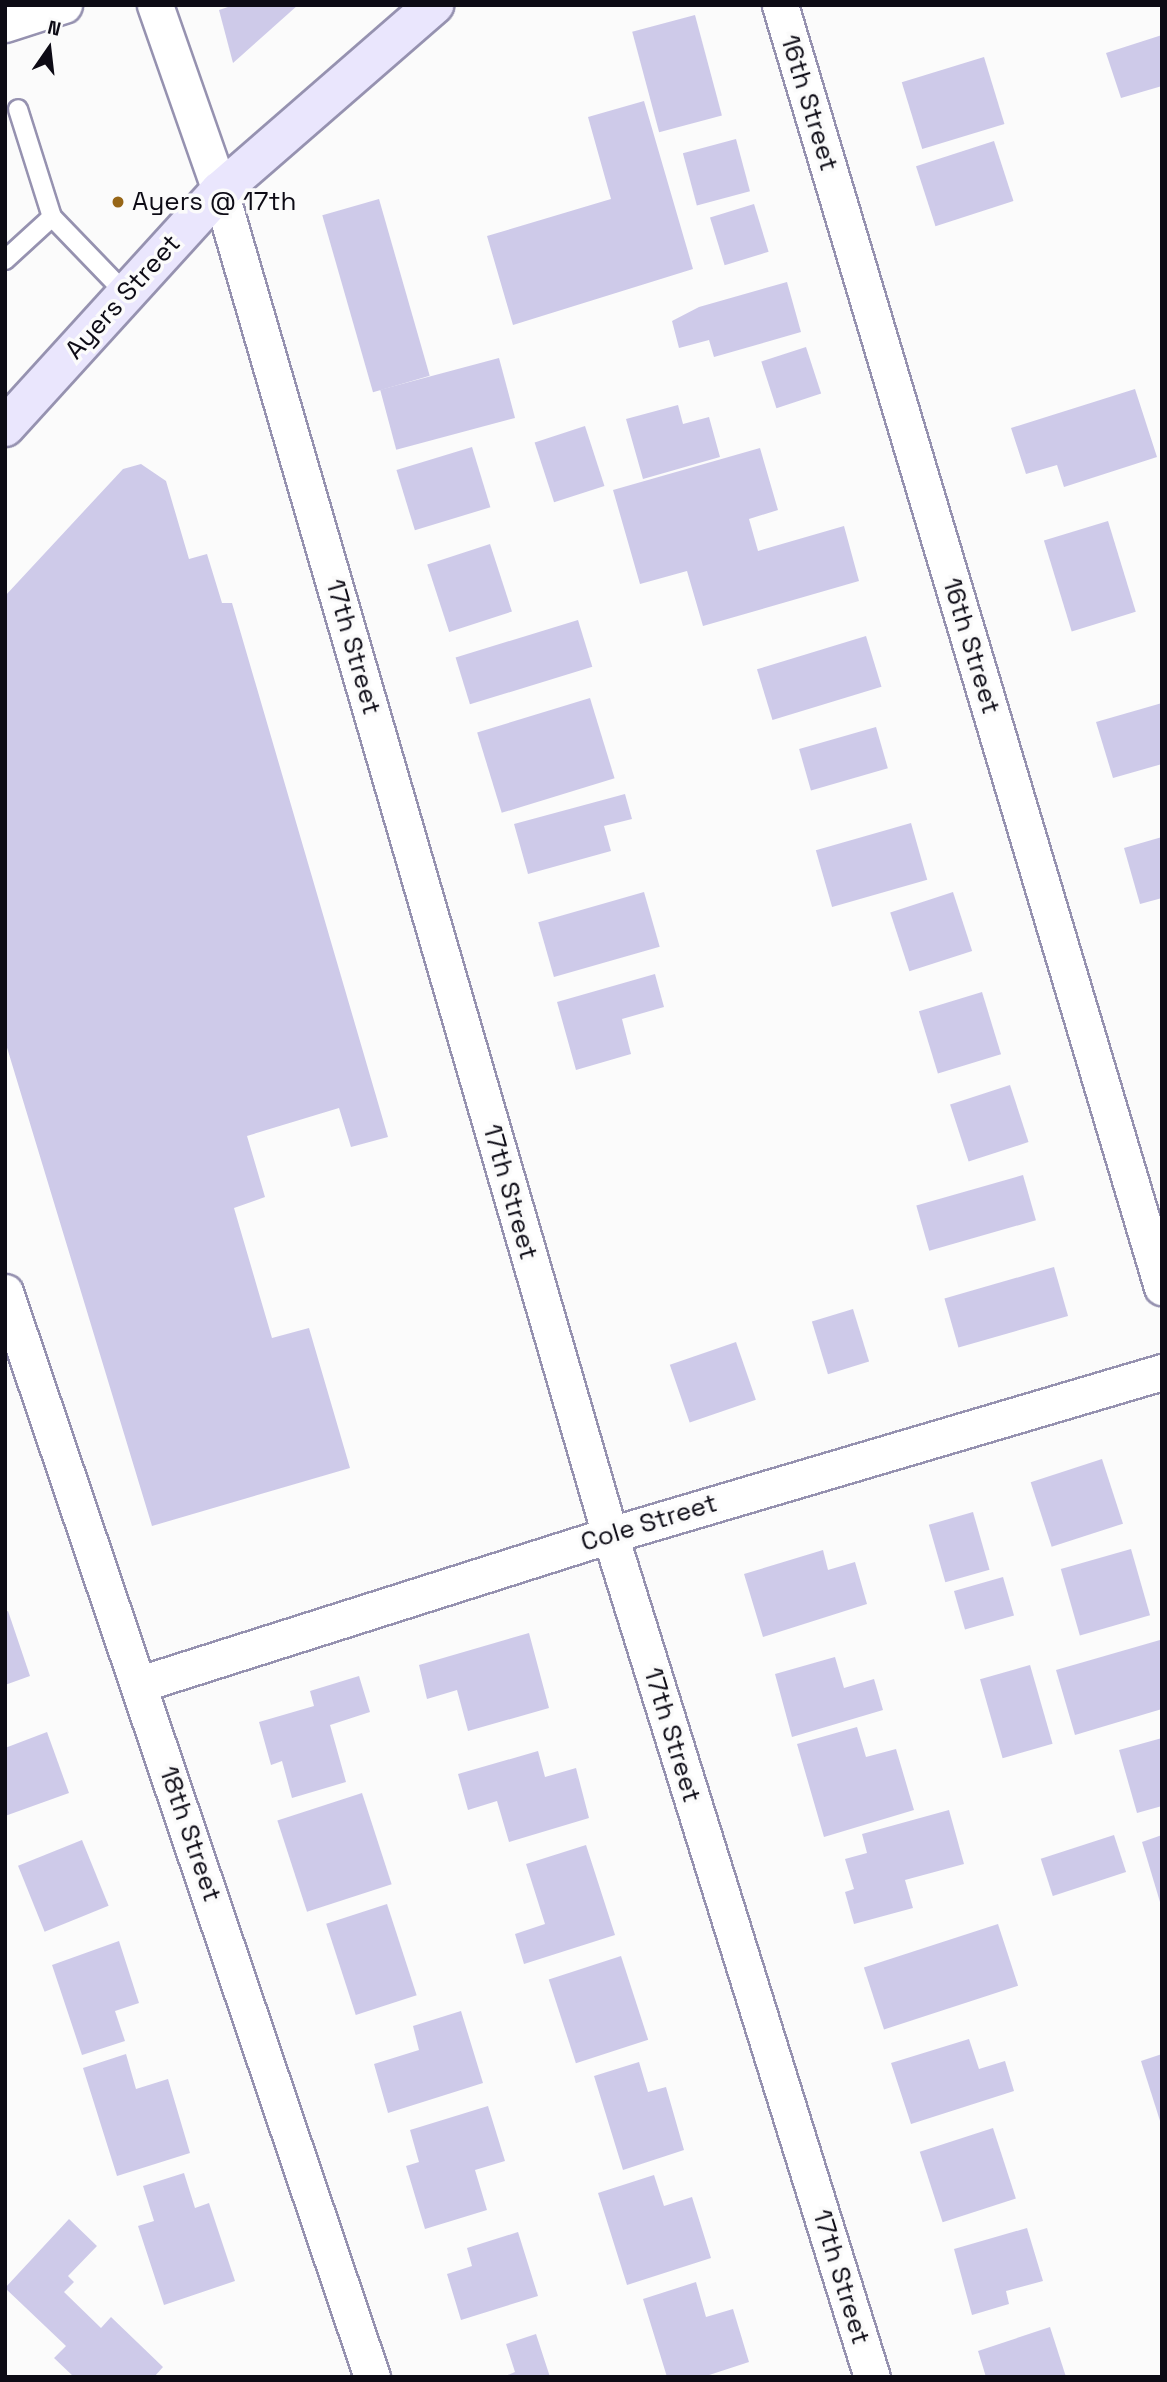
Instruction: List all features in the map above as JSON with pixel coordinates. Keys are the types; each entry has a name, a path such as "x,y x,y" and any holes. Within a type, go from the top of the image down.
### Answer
{"main road":[{"name":"Ayers Street","path":"5,427 220,191 434,5"}],"street":[{"path":"5,24 64,5"},
{"name":"17th Street","path":"155,5 220,191 610,1535 872,2377"},
{"name":"16th Street","path":"780,5 1162,1287"},
{"name":"18th Street","path":"5,1292 11,1330 140,1685 372,2377"},
{"name":"Cole Street","path":"140,1685 610,1535 1162,1372"}],"lane":[{"path":"18,109 52,217 126,294"},
{"path":"5,260 52,217"}],"building":[{"path":"234,5 298,5 233,63 219,10"},
{"path":"695,15 722,115 659,132 632,32"},
{"path":"1162,35 1162,86 1121,98 1106,53"},
{"path":"984,57 1004,124 922,149 902,82"},
{"path":"644,101 693,269 513,325 487,236 611,199 588,117"},
{"path":"736,139 750,191 697,205 683,153"},
{"path":"994,141 1013,201 935,226 916,166"},
{"path":"379,199 430,376 373,392 322,215"},
{"path":"754,204 769,252 725,265 710,217"},
{"path":"787,282 801,332 714,357 709,340 679,348 672,321 699,307"},
{"path":"806,347 821,394 776,408 761,362"},
{"path":"499,358 515,418 396,450 380,390"},
{"path":"1135,389 1157,457 1064,487 1057,465 1026,474 1011,428"},
{"path":"678,405 683,424 709,417 720,457 643,479 626,419"},
{"path":"585,426 604,486 554,502 535,442"},
{"path":"472,447 490,507 415,530 396,470"},
{"path":"760,448 778,510 749,519 758,551 844,526 859,581 703,626 687,571 640,584 613,490"},
{"path":"141,464 166,481 189,559 207,554 222,603 232,603 388,1137 351,1147 339,1108 247,1136 265,1197 234,1208 272,1338 309,1328 350,1468 152,1526 5,1041 5,596 123,469"},
{"path":"1108,521 1136,612 1072,631 1044,541"},
{"path":"490,544 512,612 449,632 427,564"},
{"path":"578,620 592,667 470,704 456,657"},
{"path":"866,636 881,687 772,720 757,669"},
{"path":"590,698 615,778 502,813 477,732"},
{"path":"1162,703 1162,764 1113,778 1096,722"},
{"path":"876,727 888,768 811,790 799,749"},
{"path":"625,794 632,819 604,826 611,851 528,874 514,824"},
{"path":"911,823 927,880 832,907 816,850"},
{"path":"1162,837 1162,898 1140,904 1124,848"},
{"path":"644,892 660,947 554,977 538,922"},
{"path":"953,892 972,951 909,971 890,912"},
{"path":"655,974 664,1007 622,1019 631,1054 576,1070 557,1002"},
{"path":"982,992 1001,1054 938,1073 919,1011"},
{"path":"1010,1085 1029,1142 969,1162 950,1104"},
{"path":"1023,1175 1036,1220 929,1251 916,1206"},
{"path":"1054,1267 1068,1316 958,1347 944,1298"},
{"path":"853,1309 869,1362 828,1374 812,1322"},
{"path":"736,1342 756,1400 690,1422 670,1365"},
{"path":"1102,1459 1123,1524 1052,1547 1031,1482"},
{"path":"973,1512 990,1570 945,1582 929,1525"},
{"path":"1131,1549 1150,1615 1080,1635 1061,1569"},
{"path":"823,1550 828,1570 855,1562 867,1604 763,1637 744,1574"},
{"path":"1003,1577 1014,1615 965,1630 954,1591"},
{"path":"8,1611 30,1676 5,1685 5,1612"},
{"path":"529,1633 549,1708 468,1731 457,1690 427,1699 419,1665"},
{"path":"1160,1640 1162,1709 1075,1735 1056,1670"},
{"path":"835,1657 844,1688 874,1679 883,1710 792,1737 775,1674"},
{"path":"1030,1665 1053,1744 1003,1758 980,1679"},
{"path":"359,1676 370,1712 330,1725 346,1782 292,1798 282,1761 271,1765 259,1722 314,1706 310,1691"},
{"path":"857,1727 866,1757 896,1749 914,1810 824,1837 797,1744"},
{"path":"47,1732 69,1793 5,1816 5,1748"},
{"path":"1162,1738 1162,1806 1137,1813 1119,1750"},
{"path":"538,1751 545,1777 576,1768 589,1818 509,1842 497,1801 468,1810 458,1774"},
{"path":"362,1793 392,1884 307,1912 277,1821"},
{"path":"949,1810 964,1864 905,1880 913,1908 854,1924 845,1892 854,1889 845,1859 867,1853 862,1834"},
{"path":"1114,1835 1126,1872 1053,1896 1041,1859"},
{"path":"1162,1835 1162,1902 1160,1902 1142,1842"},
{"path":"82,1840 109,1906 45,1932 18,1866"},
{"path":"586,1845 615,1935 524,1964 515,1934 545,1924 526,1864"},
{"path":"387,1904 417,1995 356,2015 326,1924"},
{"path":"998,1924 1018,1986 884,2029 864,1968"},
{"path":"119,1941 139,2003 115,2011 125,2041 82,2055 52,1965"},
{"path":"621,1956 648,2040 576,2063 549,1979"},
{"path":"461,2011 483,2083 388,2113 374,2064 419,2050 413,2026"},
{"path":"969,2039 979,2069 1005,2061 1014,2091 911,2124 891,2063"},
{"path":"126,2054 136,2089 168,2079 190,2153 117,2176 83,2068"},
{"path":"1162,2054 1162,2124 1161,2124 1141,2061"},
{"path":"639,2062 648,2092 666,2087 684,2150 623,2170 594,2076"},
{"path":"488,2106 505,2161 475,2170 487,2210 425,2229 406,2166 419,2162 410,2130"},
{"path":"993,2128 1016,2198 943,2222 920,2152"},
{"path":"184,2173 195,2208 209,2203 235,2281 164,2305 138,2226 154,2221 143,2186"},
{"path":"654,2175 664,2206 692,2197 711,2258 627,2285 598,2193"},
{"path":"69,2219 97,2246 68,2276 74,2282 64,2292 101,2328 111,2317 163,2367 154,2377 74,2377 54,2358 66,2346 5,2288"},
{"path":"1027,2228 1043,2281 1006,2291 1009,2304 972,2315 954,2249"},
{"path":"518,2232 538,2296 461,2320 447,2274 472,2266 467,2248"},
{"path":"696,2282 706,2317 733,2309 749,2362 703,2377 667,2377 643,2299"},
{"path":"1050,2327 1066,2377 986,2377 978,2351"},
{"path":"536,2334 550,2377 503,2377 515,2372 506,2344"}],"place":[{"name":"Ayers @ 17th","path":"118,202"}]}
